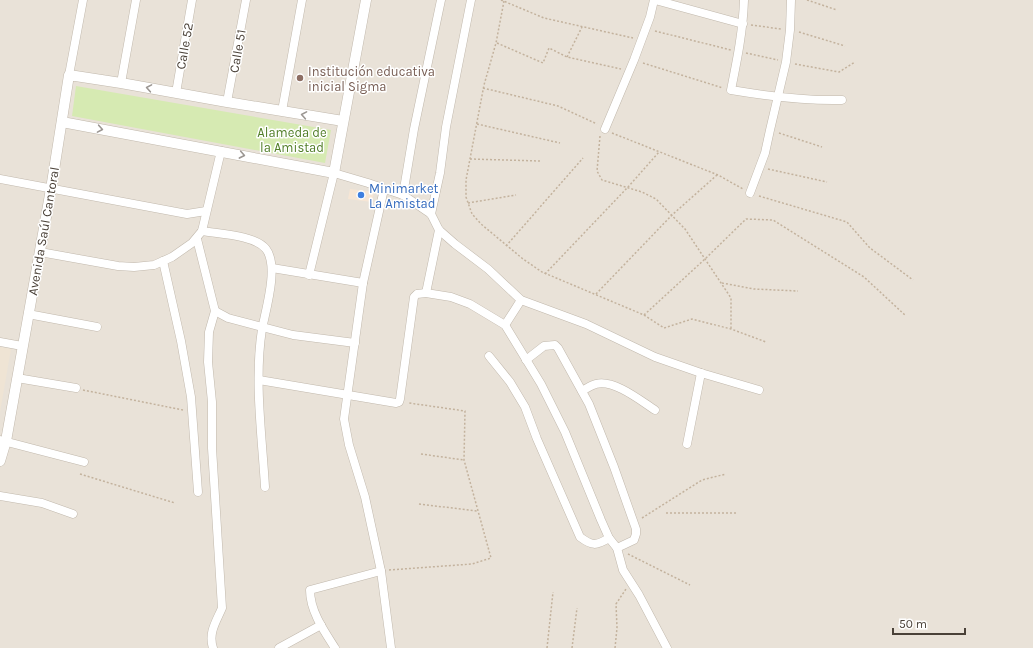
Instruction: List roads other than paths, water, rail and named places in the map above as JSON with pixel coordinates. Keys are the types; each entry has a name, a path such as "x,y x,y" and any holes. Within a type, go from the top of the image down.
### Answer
{"street":[{"name":"Avenida Saúl Cantoral","path":"0,461 40,252 83,0"},
{"path":"121,83 136,0"},
{"name":"Calle 52","path":"176,93 192,0"},
{"name":"Calle 51","path":"228,102 246,0"},
{"path":"282,111 302,0"},
{"path":"309,274 334,173 366,0"},
{"path":"403,195 414,129 441,0"},
{"path":"431,214 471,0"},
{"path":"603,128 634,60 644,29 650,17 654,0 744,24"},
{"path":"744,0 744,24 731,90 778,97 842,100"},
{"path":"750,193 765,154 786,62 790,30 791,0"},
{"path":"69,76 121,83 343,121"},
{"path":"62,122 334,173 403,195 431,214 440,230 455,244 488,269 521,300 586,324 655,356 702,373 759,390"},
{"path":"40,252 118,266 146,266 172,257 197,239 202,231 221,151"},
{"path":"0,179 187,214 206,211"},
{"path":"384,189 363,283 346,395 344,418 349,445 364,497 381,571 391,648"},
{"path":"426,293 440,230"},
{"path":"202,231 239,237 258,243 268,252 272,268 260,345 259,380 265,487"},
{"path":"197,239 215,311 209,332 208,362 212,402 212,448 222,608 212,627 211,642 213,648"},
{"path":"163,261 182,341 191,397 198,492"},
{"path":"272,268 363,283"},
{"path":"259,380 396,403 399,402 414,297 417,294 426,293 451,297 470,304 505,325 541,384 565,432 589,493 609,538 617,548 623,570 667,648"},
{"path":"505,325 521,300"},
{"path":"215,311 228,318 293,335 354,343"},
{"path":"28,314 97,327"},
{"path":"0,342 22,346"},
{"path":"526,360 544,346 554,345 558,348 589,404 634,523 636,534 634,540 617,548"},
{"path":"488,356 510,382 525,407 580,537 589,544 600,543 609,538"},
{"path":"687,444 702,373"},
{"path":"17,378 76,388"},
{"path":"582,391 597,384 611,384 656,410"},
{"path":"3,440 84,462"},
{"path":"0,496 42,503 73,514"},
{"path":"335,648 321,625 310,598 310,590 381,571"},
{"path":"279,648 321,625"}],"place":[{"name":"Institución educativa inicial Sigma","path":"300,78"},
{"name":"Minimarket La Amistad","path":"361,195"}],"park label":[{"name":"Alameda de la Amistad","path":"292,140"}]}
